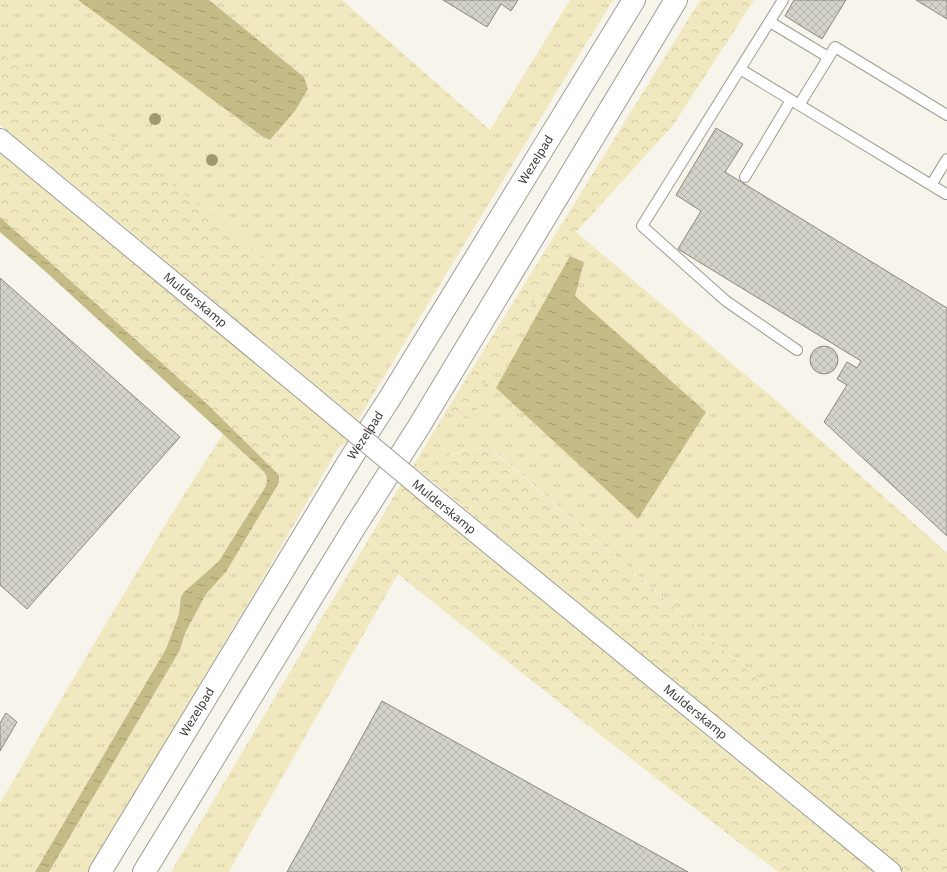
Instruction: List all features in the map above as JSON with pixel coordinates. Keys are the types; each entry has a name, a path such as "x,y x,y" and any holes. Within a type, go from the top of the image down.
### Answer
{"highway":[{"name":"Wezelpad","path":"100,872 352,458 634,0"},
{"path":"144,872 350,535 418,428 676,0"}],"street":[{"name":"Mulderskamp","path":"0,139 436,500 891,872"}],"lane":[{"path":"783,0 642,226 726,300 797,350"},
{"path":"770,22 828,57"},
{"path":"745,177 795,102 835,47 947,115"},
{"path":"740,69 947,194"},
{"path":"931,185 947,159"}],"green space":[{"path":"0,0 78,0 263,137 270,140 295,111 308,89 304,77 209,0 342,0 490,130 570,0 613,0 376,390 363,332 0,53"},
{"path":"700,0 754,0 674,124 576,232 484,384 474,420 457,415 448,408"},
{"path":"0,53 363,332 376,390 358,420 0,125"},
{"path":"0,150 350,440 339,447 309,426 267,463 205,402 0,217"},
{"path":"576,232 780,404 947,553 947,845 895,798 492,449 465,450 451,454 420,471 413,466 448,408 460,416 474,420 484,384","holes":["570,256 584,262 575,296"]},
{"path":"309,426 339,447 250,600 87,872 49,872 180,650 185,633 206,594 226,572 279,484 279,475 267,463"},
{"path":"223,434 267,474 268,477 266,486 219,561 184,592 181,597 179,614 166,649 35,872 0,872 0,803 171,515"},
{"path":"473,449 491,449 895,798 947,845 947,872 903,872 420,471 451,454"},
{"path":"403,481 475,540 559,614 796,809 876,872 779,872 580,719 398,574 343,670 307,643"},
{"path":"307,643 343,670 229,872 171,872"}],"water":[{"path":"78,0 209,0 304,77 308,89 295,111 270,140 263,137"},
{"path":"0,217 205,402 279,475 279,483 226,572 206,594 185,633 180,650 49,872 35,872 166,649 179,614 181,597 184,592 219,561 266,486 267,477 259,467 46,272 0,232"},
{"path":"570,256 584,262 575,296 706,412 638,519 496,388"}],"building":[{"path":"443,0 518,0 511,11 501,4 487,27"},
{"path":"794,0 846,0 822,39 785,16"},
{"path":"916,0 947,0 947,19"},
{"path":"716,128 743,144 725,172 947,308 947,536 824,422 847,385 837,379 847,362 857,368 861,361 678,249 701,211 676,195"},
{"path":"0,278 180,437 27,609 0,585"},
{"path":"824,346 830,347 834,350 837,354 837,366 834,370 830,373 824,374 818,373 814,370 811,366 810,360 811,354 814,350 818,347"},
{"path":"382,701 656,854 688,872 287,872"},
{"path":"6,713 17,722 0,751 0,723"}]}
